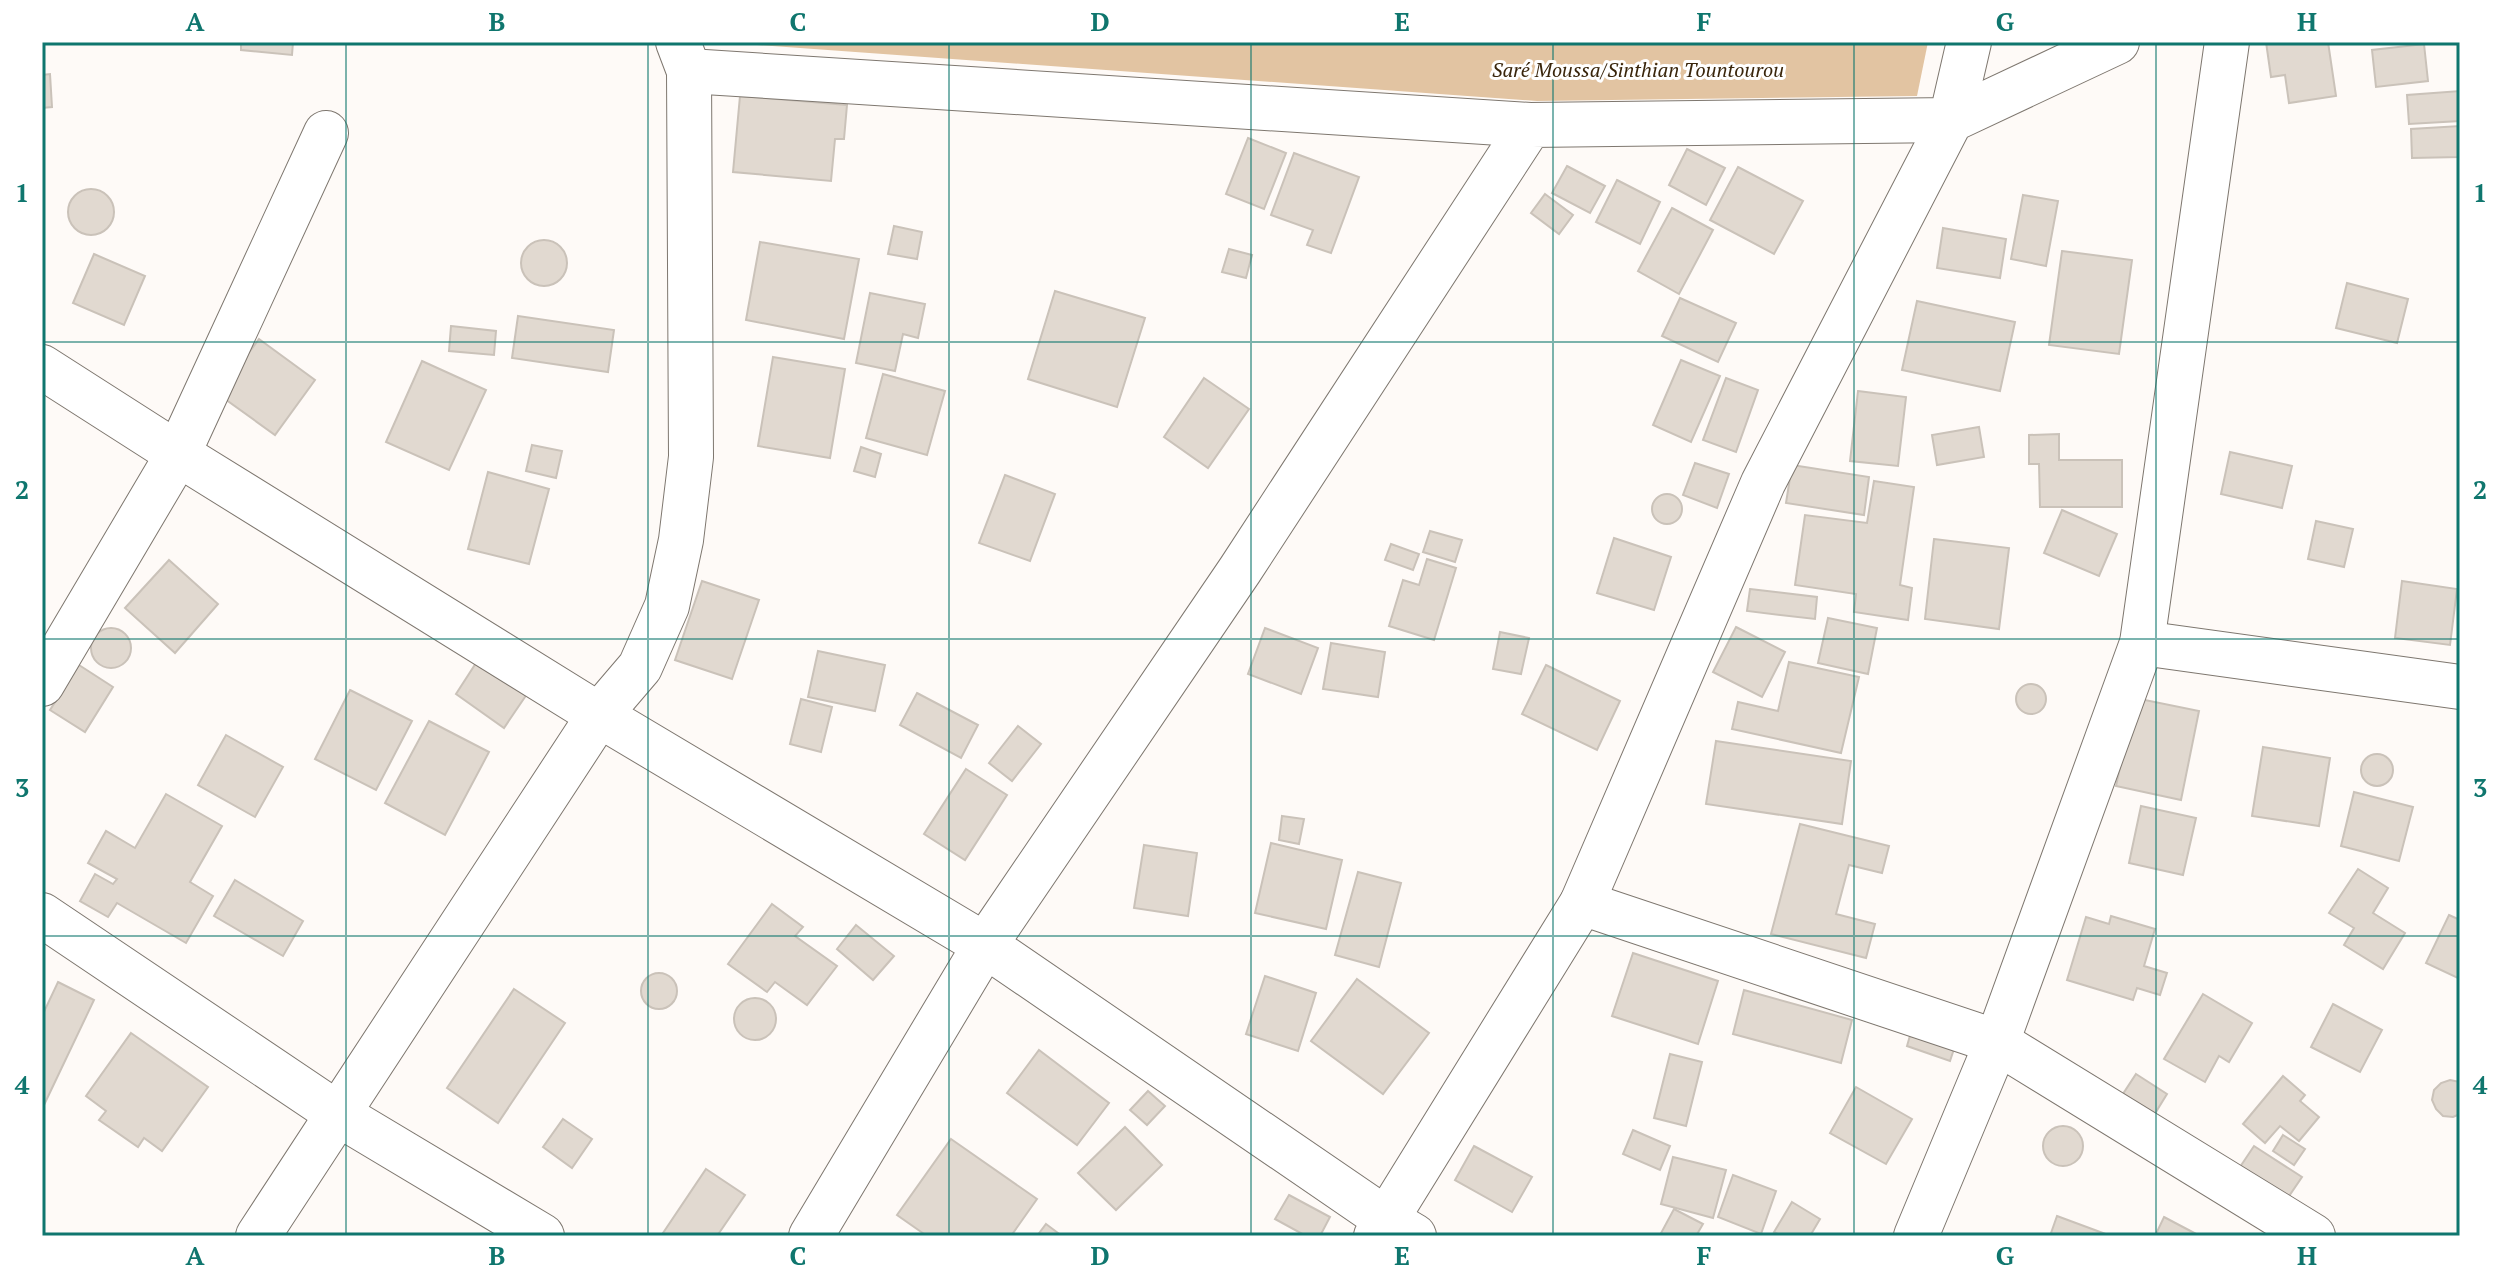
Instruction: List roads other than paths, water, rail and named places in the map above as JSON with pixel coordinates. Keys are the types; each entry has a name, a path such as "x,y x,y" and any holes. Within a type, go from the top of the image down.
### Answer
{"street":[{"path":"42,367 599,715 985,945 1392,1231 1582,903 1763,483 1951,120 1969,42"},
{"path":"258,1236 599,715 640,667 667,606 681,540 691,457 683,56 1530,125 1951,120 2117,42"},
{"path":"1916,1236 1997,1042 2142,643 2227,42"},
{"path":"811,1236 985,945 1240,570 1530,125"},
{"path":"42,684 178,454 326,133"},
{"path":"2142,643 2460,687"},
{"path":"1582,903 1997,1042 2313,1236"},
{"path":"42,915 338,1114 542,1236"}],"park label":[{"name":"Saré Moussa/Sinthian Tountourou","path":"1638,70"}]}
